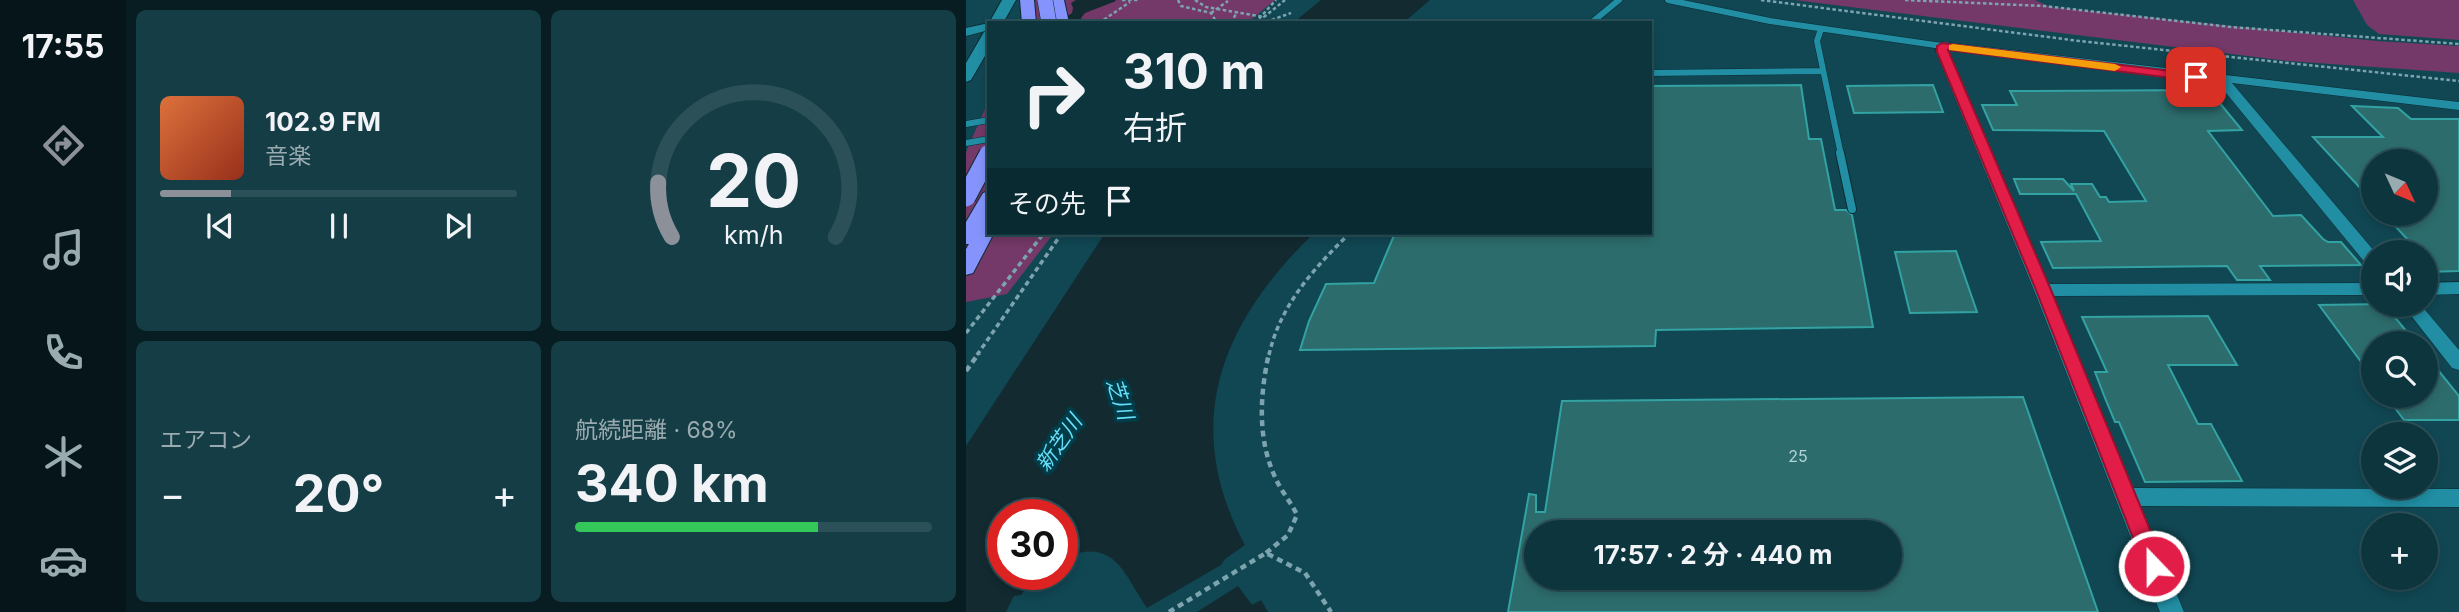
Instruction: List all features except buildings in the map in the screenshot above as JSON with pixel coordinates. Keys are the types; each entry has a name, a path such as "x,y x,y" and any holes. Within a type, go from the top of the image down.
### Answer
{"highway":[{"path":"1027,0 1029,21"},
{"path":"1045,0 1049,21"},
{"path":"1057,0 1062,21"},
{"path":"966,197 987,156"},
{"path":"966,239 987,201"},
{"path":"966,268 987,228"}],"street":[{"path":"997,21 1009,0"},
{"path":"966,32 987,27"},
{"path":"966,77 987,39"},
{"path":"2172,612 2043,290 1942,52 1942,46 2459,106"},
{"path":"2222,80 2361,247"},
{"path":"2438,289 2459,288"},
{"path":"2043,290 2361,289"},
{"path":"2421,317 2459,363"},
{"path":"2127,496 2459,498"}],"lane":[{"path":"1593,21 1619,0"},
{"path":"1668,0 1821,29 1942,46"},
{"path":"1821,29 1817,41 1852,209"},
{"path":"1652,73 1823,71"},
{"path":"966,124 987,120"},
{"path":"966,143 987,139"}],"path":[{"path":"1122,0 1130,2"},
{"path":"1102,21 1130,2 1140,0"},
{"path":"1178,0 1181,6 1210,13 1216,21"},
{"path":"1195,0 1206,7 1264,17"},
{"path":"1266,21 1267,7 1276,0"},
{"path":"1258,21 1285,0"},
{"path":"1761,0 2079,41 2459,81"},
{"path":"1905,0 2044,6 2243,28 2459,44"},
{"path":"2042,0 2044,6"},
{"path":"1210,13 1228,1"},
{"path":"1232,21 1237,12"},
{"path":"1269,21 1291,13"},
{"path":"966,333 1042,235"},
{"path":"966,371 1061,235"},
{"path":"1169,612 1266,552 1288,535 1297,515 1275,479 1264,443 1261,414 1264,365 1284,312 1329,253 1348,235"},
{"path":"1266,552 1305,573 1331,612"}],"shaded area":[{"path":"1036,0 1275,0 1252,19 1256,21 1025,21"},
{"path":"1794,0 2035,0 2050,7 2377,41 2459,46 2459,73 2288,61"},
{"path":"2353,0 2459,0 2459,40 2379,34 2367,25"},
{"path":"987,105 987,235 1052,235 1007,294 966,302 966,152"}],"water":[{"path":"1076,0 1116,1 1085,13 1081,18 1082,21 1060,21 1072,13 1071,3"},
{"path":"1321,0 1430,0 1405,21 1295,21"},
{"path":"1104,235 1312,235 1282,267 1255,303 1234,339 1220,377 1214,417 1215,458 1225,501 1245,545 1221,565 1147,608 1115,561 1094,552 1078,554 1078,499 987,499 987,590 1025,590 1021,595 1014,596 1006,612 966,612 966,446"},
{"path":"1238,586 1252,605 1261,600 1268,612 1197,612"}],"slow traffic":[{"path":"1953,48 2115,67"}],"route":[{"path":"2154,566 2043,290 1942,52 1942,46 2196,77"}],"water label":[{"name":"芝川","path":"1120,399"},
{"name":"新芝川","path":"1059,443"}]}
